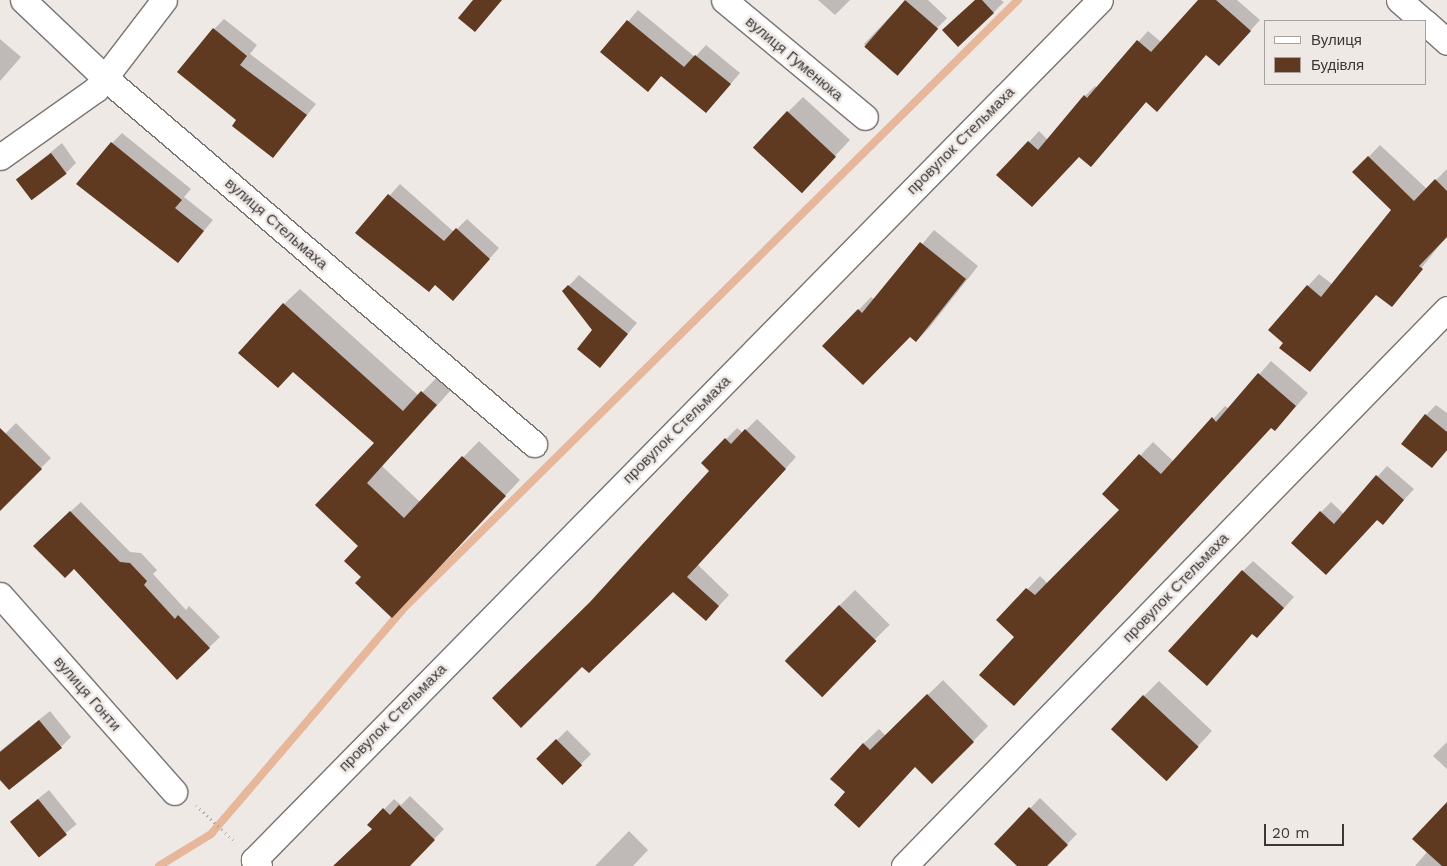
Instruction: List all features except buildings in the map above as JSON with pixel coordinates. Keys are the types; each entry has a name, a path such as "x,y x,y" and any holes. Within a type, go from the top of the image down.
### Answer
{"street":[{"name":"вулиця Стельмаха","path":"23,0 103,76 534,444"},
{"path":"0,157 96,90 103,76 164,0"},
{"name":"вулиця Гуменюка","path":"724,0 865,117"},
{"name":"провулок Стельмаха","path":"256,863 1100,0"},
{"path":"1399,0 1423,20"},
{"path":"1427,24 1447,42"},
{"name":"провулок Стельмаха","path":"904,866 1447,309"},
{"name":"вулиця Гонти","path":"0,594 174,792"}],"path":[{"path":"206,815 230,838"}],"waterway":[{"path":"159,866 211,834 402,610 1018,0"}]}
